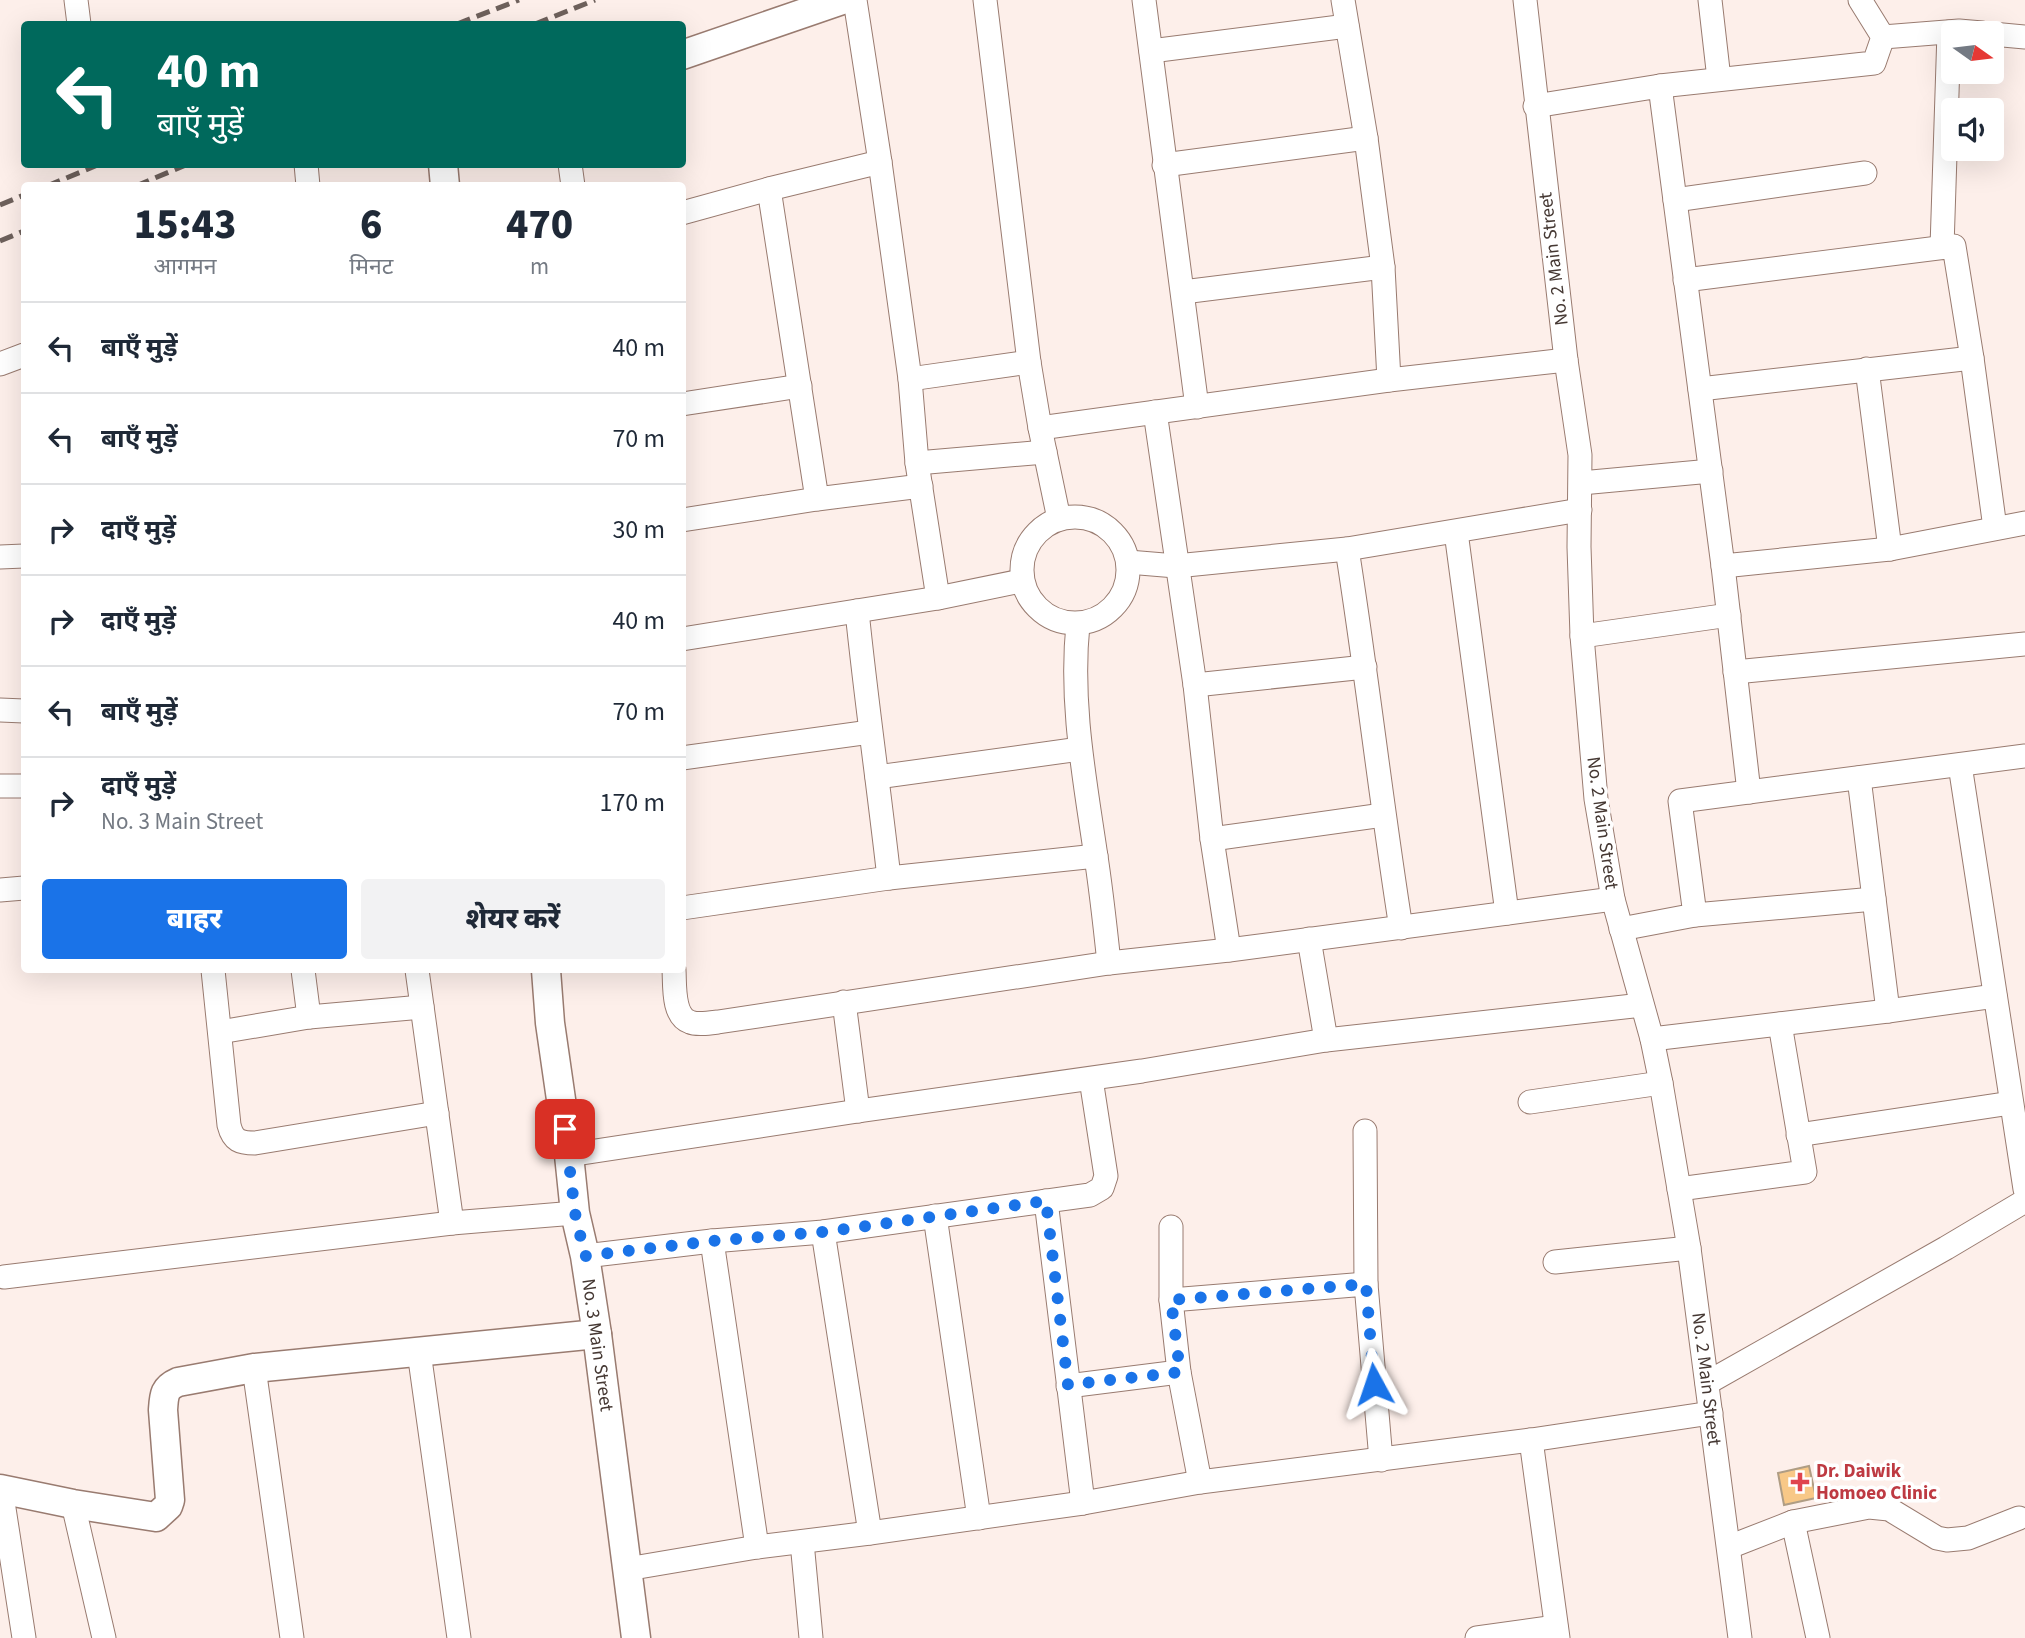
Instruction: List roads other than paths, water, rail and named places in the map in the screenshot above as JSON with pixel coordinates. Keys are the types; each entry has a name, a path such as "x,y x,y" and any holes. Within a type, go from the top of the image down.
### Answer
{"street":[{"path":"76,0 79,21"},
{"path":"686,54 842,0"},
{"path":"855,0 880,162 910,379 917,463 938,598"},
{"path":"985,0 1029,362 1059,519"},
{"path":"1144,0 1196,407"},
{"path":"1343,0 1366,138 1383,267 1389,380"},
{"name":"No. 2 Main Street","path":"1524,0 1566,360 1580,455 1582,636 1596,799 1613,899 1652,1039 1661,1083 1689,1248 1740,1638"},
{"path":"1710,0 1718,79"},
{"path":"1860,0 1883,37"},
{"path":"1151,51 1347,26"},
{"path":"1883,37 1941,33"},
{"path":"2004,35 2025,37"},
{"path":"1535,106 1660,86 1874,63 1883,37"},
{"path":"1942,247 1947,84"},
{"path":"1660,86 1723,566 1749,792"},
{"path":"1164,165 1366,138"},
{"path":"686,212 880,162"},
{"path":"1675,200 1866,173"},
{"path":"769,189 817,499"},
{"path":"1685,280 1954,246 1995,528"},
{"path":"1183,292 1383,267"},
{"path":"0,364 21,356"},
{"path":"1700,389 1972,358"},
{"path":"1040,428 1389,380 1566,360"},
{"path":"910,379 1029,362"},
{"path":"1867,369 1890,549"},
{"path":"686,403 800,386"},
{"path":"1155,412 1195,685 1212,839 1229,950"},
{"path":"917,463 1045,452"},
{"path":"1581,482 1711,471"},
{"path":"686,519 921,486"},
{"path":"1128,562 1176,566 1347,549 1580,510"},
{"path":"1090,518 1115,534 1128,562 1124,591 1112,607 1106,614 1078,624 1048,617 1027,595 1021,581 1021,564 1034,536 1059,519 1090,518"},
{"path":"1723,566 1890,549 2025,523"},
{"path":"1456,532 1507,913"},
{"path":"1347,549 1366,667 1383,815 1401,928"},
{"path":"0,557 21,556"},
{"path":"686,638 938,598 1021,581"},
{"path":"857,611 890,878"},
{"path":"1582,636 1729,615"},
{"path":"1078,624 1074,683 1080,750 1110,963"},
{"path":"1735,672 2025,644"},
{"path":"1195,685 1366,667"},
{"path":"0,710 21,710"},
{"path":"686,757 870,732"},
{"path":"877,777 1080,750"},
{"path":"1695,915 1681,802 2025,756"},
{"path":"1960,765 2025,1189"},
{"path":"1859,778 1888,1012"},
{"path":"0,786 21,786"},
{"path":"1212,839 1383,815"},
{"path":"686,907 890,878 1096,856"},
{"path":"0,890 21,888"},
{"path":"674,973 679,1012 690,1023 719,1022 1110,963 1229,950 1613,899"},
{"path":"1621,929 1695,915 1874,899"},
{"path":"1309,939 1326,1040"},
{"path":"213,973 232,1135 245,1143 255,1143 437,1113"},
{"path":"303,973 309,1017"},
{"path":"417,973 452,1223"},
{"name":"No. 3 Main Street","path":"545,973 575,1213 585,1256 597,1334 636,1638"},
{"path":"1652,1039 1888,1012 1995,996"},
{"path":"844,1002 858,1111"},
{"path":"569,1155 1091,1079 1326,1040 1642,1005"},
{"path":"220,1031 309,1017 422,1007"},
{"path":"1679,1189 1805,1172 1780,1024"},
{"path":"585,1256 712,1241 823,1232 1090,1195 1102,1188 1106,1176 1091,1079"},
{"path":"1530,1102 1661,1083"},
{"path":"1798,1135 2011,1103"},
{"path":"1365,1130 1366,1284 1381,1460"},
{"path":"1046,1201 1083,1503"},
{"path":"1707,1383 2025,1201"},
{"path":"4,1277 452,1223 575,1213"},
{"path":"935,1216 979,1518"},
{"path":"1171,1227 1171,1300 1199,1482"},
{"path":"823,1232 870,1534"},
{"path":"712,1241 757,1547"},
{"path":"1555,1262 1689,1248"},
{"path":"1171,1300 1366,1284"},
{"path":"24,1638 0,1489 156,1517 170,1500 163,1410 164,1395 169,1386 254,1368 597,1334"},
{"path":"419,1352 458,1638"},
{"path":"254,1368 292,1638"},
{"path":"1068,1385 1180,1372"},
{"path":"627,1569 757,1547 870,1534 1083,1503 1199,1482 1531,1440 1711,1413"},
{"path":"1477,1638 1557,1632 1531,1440"},
{"path":"73,1504 104,1638"},
{"path":"1729,1547 1793,1522 1869,1507 1898,1513 1937,1538 1955,1541 2019,1518"},
{"path":"1793,1522 1818,1638"},
{"path":"802,1542 811,1638"}],"railway":[{"path":"465,21 519,0"},
{"path":"542,21 595,0"},
{"path":"57,182 90,168"},
{"path":"145,182 179,168"},
{"path":"0,205 21,196"},
{"path":"0,241 21,232"}],"place":[{"name":"Dr. Daiwik Homoeo Clinic","path":"1800,1482"}]}
